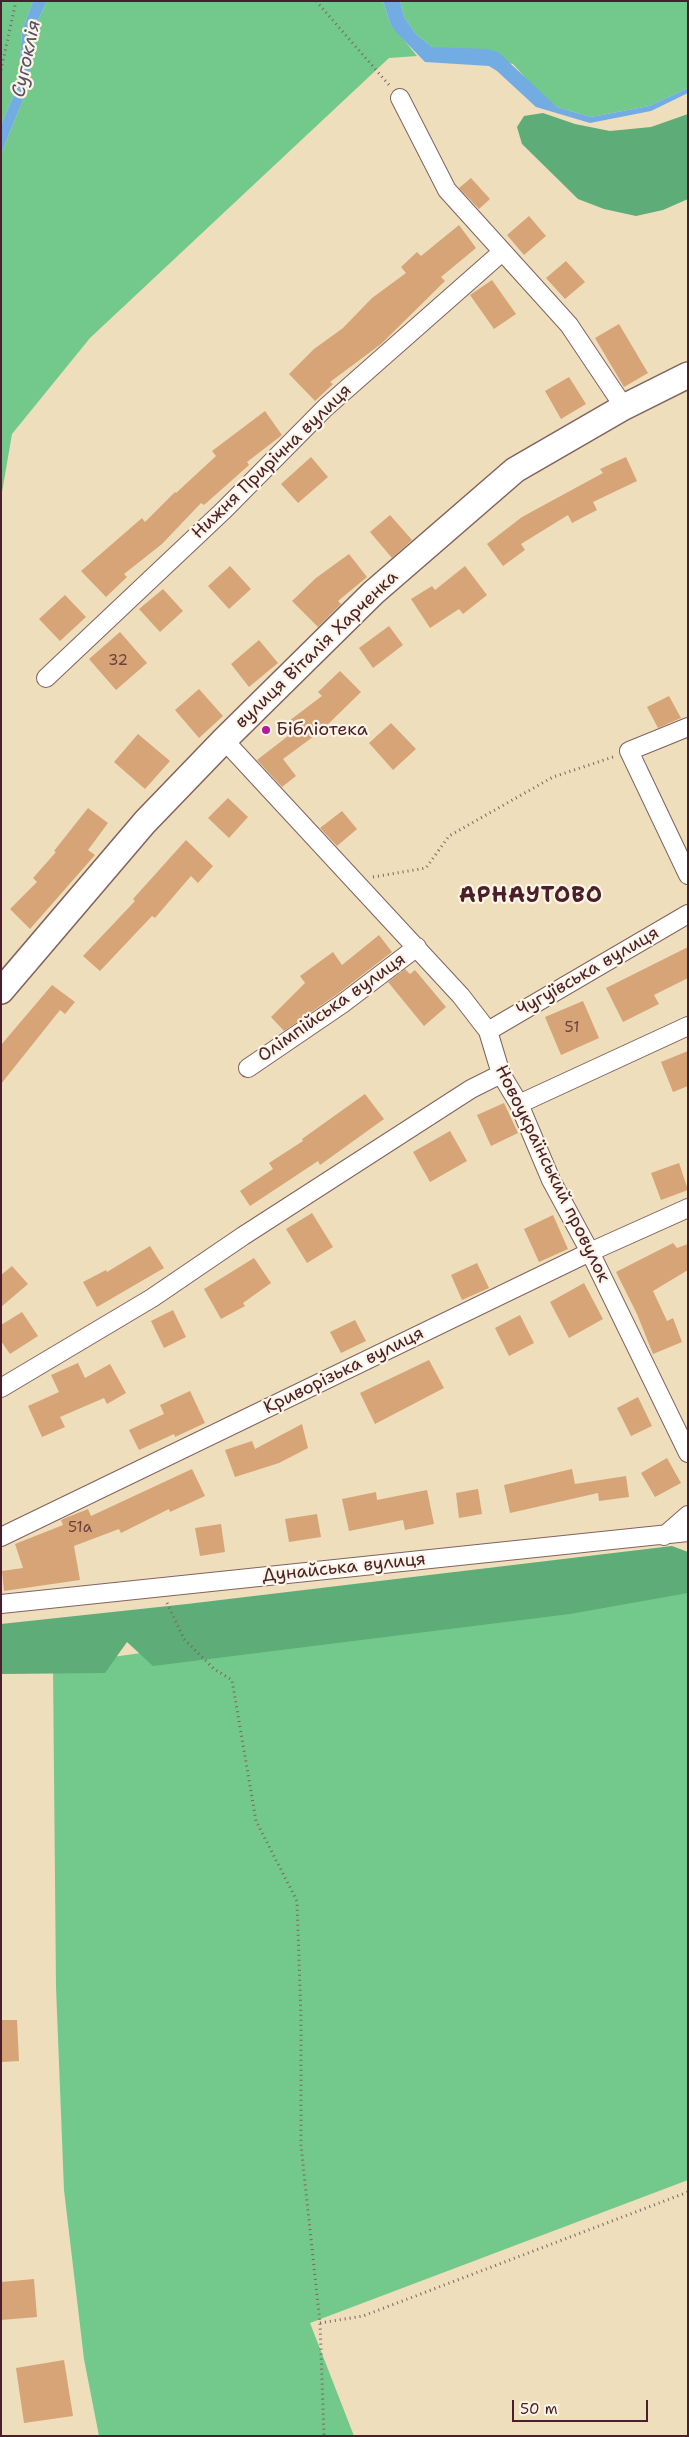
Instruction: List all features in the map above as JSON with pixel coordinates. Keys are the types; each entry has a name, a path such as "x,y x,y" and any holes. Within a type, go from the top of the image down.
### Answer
{"street":[{"path":"400,98 447,190 569,325 624,407"},
{"name":"Нижня Прирічна вулиця","path":"46,678 224,510 325,408 502,252"},
{"name":"вулиця Віталія Харченка","path":"1,991 145,822 372,592 515,470 624,407 688,375"},
{"path":"688,727 629,751 688,875"},
{"name":"Новоукраїнський провулок","path":"224,740 461,996 488,1031 501,1074 519,1104 551,1180 590,1252 688,1454"},
{"name":"Чугуївська вулиця","path":"488,1031 688,914"},
{"name":"Олімпійська вулиця","path":"248,1068 342,1004 416,947"},
{"path":"519,1104 688,1026"},
{"path":"1,1388 152,1298 243,1236 471,1089 501,1074"},
{"name":"Криворізька вулиця","path":"1,1537 590,1252 688,1208"},
{"path":"664,1536 688,1515"},
{"name":"Дунайська вулиця","path":"1,1604 158,1586 664,1536 688,1532"}],"path":[{"path":"1,70 16,1"},
{"path":"316,1 400,98"},
{"path":"352,880 426,868 449,836 553,778 629,751"},
{"path":"158,1586 184,1639 214,1669 232,1680 256,1821 297,1902 301,2018 301,2145 320,2323 324,2436"},
{"path":"320,2323 363,2316 688,2192"}],"green space":[{"path":"1,1 33,1 22,31 18,85 1,125"},
{"path":"47,1 383,1 390,23 417,56 389,58 90,338 12,434 1,498 1,154 29,85 32,33"},
{"path":"400,1 688,1 688,88 649,106 591,117 557,107 539,93 513,64 432,47 416,34 404,17"},
{"path":"543,113 575,124 610,131 651,127 688,114 688,199 663,210 636,216 604,209 578,199 522,144 517,127 524,116"},
{"path":"672,1546 688,1552 688,1593 570,1614 153,1666 127,1642 105,1673 1,1674 1,1624 187,1604"},
{"path":"688,1579 688,2180 310,2323 354,2436 99,2436 84,2359 64,2190 56,1987 53,1665"}],"water":[{"name":"Сугоклія","path":"33,1 47,1 32,33 29,85 1,154 1,125 18,85 22,31"},
{"path":"383,1 400,1 404,17 416,34 432,47 486,49 498,52 557,107 591,117 649,106 688,88 688,93 651,111 590,123 536,107 489,66 425,62 396,32 390,23"}],"building":[{"path":"471,178 490,199 479,209 459,188"},
{"path":"529,216 546,236 524,255 507,235"},
{"path":"459,225 476,248 441,277 445,281 381,344 330,382 333,384 315,401 289,374 314,349 343,328 372,298 406,273 401,267 417,252 421,256"},
{"path":"566,261 585,282 565,299 546,278"},
{"path":"492,280 516,314 494,329 470,295"},
{"path":"619,324 648,373 624,387 595,338"},
{"path":"569,377 586,404 561,419 545,391"},
{"path":"265,411 282,435 247,462 249,465 204,505 201,503 162,544 124,574 127,577 106,597 81,571 142,518 145,522 175,492 216,456 212,451"},
{"path":"311,457 328,477 298,503 281,484"},
{"path":"626,457 637,481 593,502 597,510 572,523 568,515 521,544 525,550 503,566 487,544 522,517 603,473 600,469"},
{"path":"390,515 412,540 392,558 370,532"},
{"path":"349,554 367,577 338,601 341,604 318,627 292,601 316,578"},
{"path":"230,566 251,589 229,609 208,586"},
{"path":"465,566 487,595 463,614 459,609 430,628 411,599 432,586 435,590"},
{"path":"163,589 183,611 160,632 139,609"},
{"path":"65,595 86,617 60,641 39,619"},
{"path":"389,626 403,645 373,668 359,648"},
{"path":"120,632 147,663 116,690 89,659"},
{"path":"259,640 278,663 249,687 231,664"},
{"path":"340,671 361,692 321,731 283,759 296,776 282,787 257,760 288,736 281,727 322,696 318,692"},
{"path":"199,689 223,716 199,738 175,710"},
{"path":"669,696 681,718 658,728 647,707"},
{"path":"391,723 416,749 393,770 369,743"},
{"path":"138,734 170,761 145,789 114,762"},
{"path":"228,798 248,817 229,838 208,818"},
{"path":"88,808 108,823 88,850 95,855 30,929 10,909 37,882 33,878 56,852 54,851"},
{"path":"342,811 357,829 337,846 320,828"},
{"path":"186,840 213,866 198,883 191,876 155,918 152,916 100,971 83,956 135,901 133,899"},
{"path":"379,935 392,952 336,995 284,1031 271,1017 305,983 300,976 333,952 342,965"},
{"path":"688,947 688,978 654,995 659,1004 623,1022 606,988"},
{"path":"405,969 410,974 415,970 446,1007 424,1026 388,982"},
{"path":"52,985 75,1002 65,1014 60,1010 1,1084 1,1045"},
{"path":"583,1001 599,1038 561,1055 545,1017"},
{"path":"688,1051 688,1086 673,1092 661,1062"},
{"path":"365,1094 384,1119 320,1165 318,1161 250,1206 240,1191 273,1169 269,1163 303,1141 302,1139"},
{"path":"504,1103 518,1133 491,1146 477,1115"},
{"path":"450,1131 467,1161 430,1182 413,1152"},
{"path":"679,1163 688,1190 661,1200 651,1173"},
{"path":"312,1213 333,1247 307,1263 286,1229"},
{"path":"553,1215 568,1249 539,1262 524,1229"},
{"path":"673,1243 677,1248 688,1244 688,1270 653,1291 667,1321 673,1318 682,1342 653,1354 637,1314 616,1272"},
{"path":"150,1246 164,1268 97,1307 83,1282 106,1270 107,1272"},
{"path":"254,1258 271,1283 243,1303 245,1306 221,1319 204,1289"},
{"path":"477,1263 489,1288 462,1300 451,1275"},
{"path":"12,1266 28,1284 1,1307 1,1275"},
{"path":"584,1283 603,1319 569,1338 550,1302"},
{"path":"173,1310 186,1337 164,1348 151,1321"},
{"path":"22,1312 38,1336 10,1354 1,1341 1,1325"},
{"path":"520,1315 534,1343 509,1356 495,1328"},
{"path":"355,1320 366,1341 341,1353 330,1332"},
{"path":"429,1360 444,1388 375,1424 360,1393"},
{"path":"78,1363 85,1378 110,1364 126,1393 107,1404 104,1398 60,1417 65,1427 42,1437 28,1406 59,1392 51,1375"},
{"path":"190,1391 205,1423 175,1437 174,1434 139,1450 129,1430 164,1414 160,1405"},
{"path":"638,1397 652,1426 631,1436 617,1408"},
{"path":"302,1424 308,1448 279,1463 235,1477 225,1450 252,1441 255,1449"},
{"path":"667,1458 681,1483 655,1497 641,1473"},
{"path":"192,1469 205,1496 170,1512 169,1509 121,1533 119,1529 74,1546 80,1580 4,1591 2,1571 23,1568 15,1544 63,1525 61,1520 68,1517 88,1509 91,1516"},
{"path":"572,1469 575,1484 626,1476 629,1497 599,1501 598,1493 510,1513 504,1485"},
{"path":"478,1489 482,1514 459,1518 456,1493"},
{"path":"427,1490 434,1524 405,1530 403,1520 349,1531 342,1499 376,1492 377,1500"},
{"path":"317,1514 321,1537 289,1542 285,1519"},
{"path":"221,1524 225,1552 200,1556 195,1528"},
{"path":"1,2020 17,2020 19,2061 1,2062"},
{"path":"34,2279 37,2317 1,2320 1,2282"},
{"path":"64,2360 73,2416 24,2423 16,2368"}],"place":[{"name":"Бібліотека","path":"266,730"}],"district":[{"name":"АРНАУТОВО","path":"531,896"}]}
